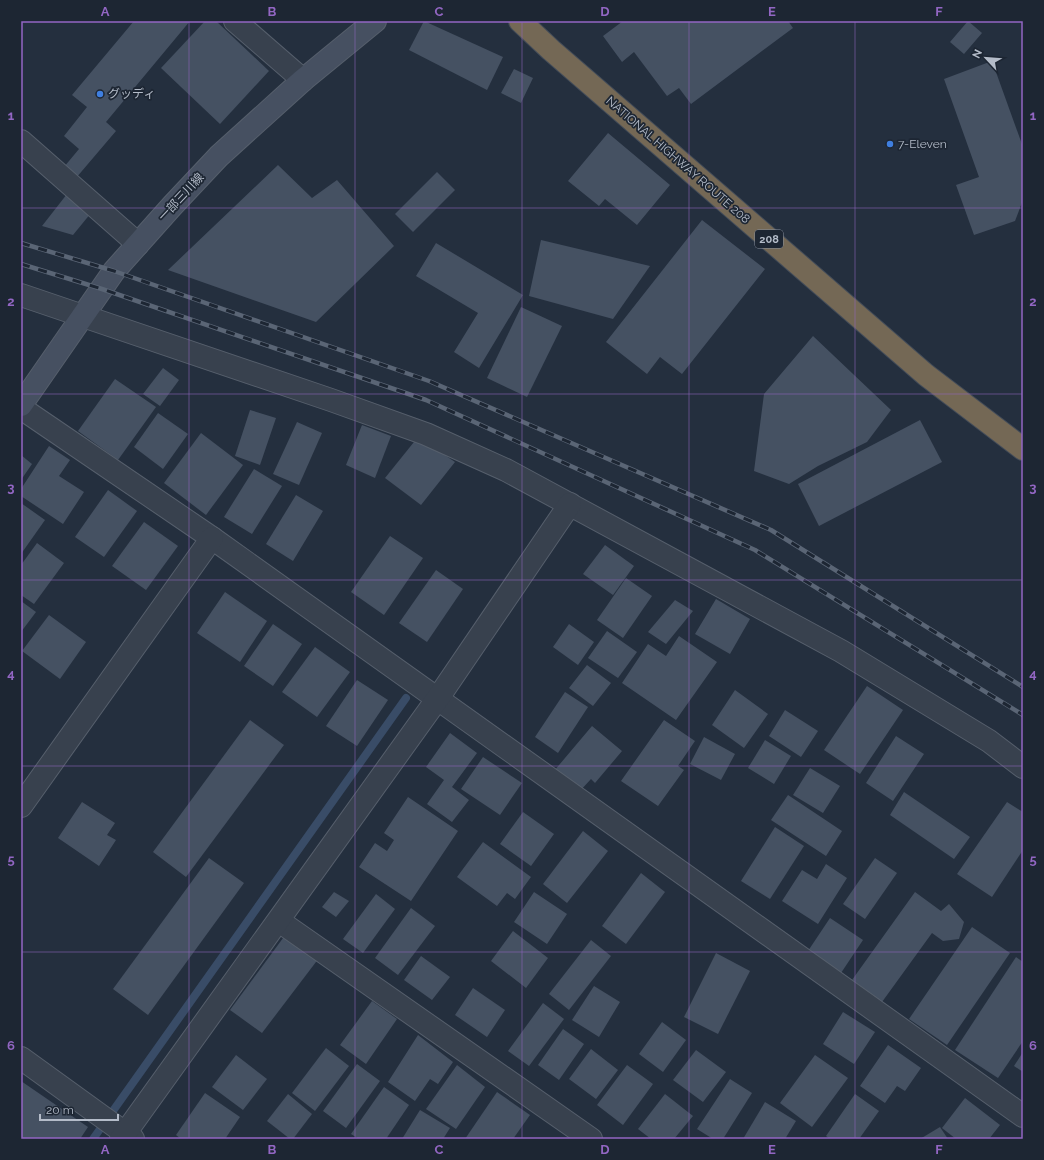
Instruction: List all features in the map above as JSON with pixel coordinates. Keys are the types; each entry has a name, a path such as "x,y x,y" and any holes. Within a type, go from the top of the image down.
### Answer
{"highway":[{"name":"NATIONAL HIGHWAY ROUTE 208","path":"520,21 551,50 926,374 1023,449"}],"main road":[{"name":"一部三川線","path":"21,405 114,271 219,156 303,80 375,21"}],"street":[{"path":"236,21 303,80"},
{"path":"21,141 138,244"},
{"path":"21,295 426,434 506,470 841,651 989,741 1023,767"},
{"path":"21,408 212,538 1023,1116"},
{"path":"21,1058 126,1137 278,921 438,698 570,504"},
{"path":"21,806 212,538"},
{"path":"278,921 591,1139"}],"building":[{"path":"134,21 190,21 106,122 116,131 76,178 64,167 79,149 64,136 87,107 72,95"},
{"path":"205,21 216,21 269,71 220,124 161,68"},
{"path":"424,21 503,57 487,90 409,50"},
{"path":"623,21 788,21 793,28 691,104 679,88 667,96 634,52 622,62 603,36"},
{"path":"968,21 982,33 964,54 950,42"},
{"path":"992,61 1023,147 1023,200 1015,221 974,235 956,185 979,177 944,79"},
{"path":"514,69 533,78 521,103 501,93"},
{"path":"608,133 670,185 637,225 605,199 599,206 568,181"},
{"path":"278,165 312,198 337,180 394,246 316,322 168,270"},
{"path":"437,172 455,190 413,232 395,214"},
{"path":"67,194 91,213 73,235 42,226"},
{"path":"702,220 765,269 682,374 660,357 647,374 606,342"},
{"path":"541,240 650,266 613,319 529,296"},
{"path":"436,243 523,295 479,368 454,352 478,313 416,276"},
{"path":"521,307 562,326 527,397 487,378"},
{"path":"813,336 891,410 867,442 818,466 789,484 754,471 764,394"},
{"path":"163,368 179,380 160,406 143,394"},
{"path":"115,379 156,407 118,460 78,431"},
{"path":"250,410 276,418 260,465 235,456"},
{"path":"158,413 188,434 163,469 134,447"},
{"path":"920,420 942,462 819,526 798,484"},
{"path":"297,422 322,433 299,485 273,474"},
{"path":"362,425 391,436 375,478 346,465"},
{"path":"201,433 243,465 206,515 164,483"},
{"path":"418,437 455,462 421,505 385,478"},
{"path":"49,446 70,460 59,476 84,492 63,524 21,496 21,489"},
{"path":"21,455 32,464 21,480"},
{"path":"254,469 282,486 252,534 224,517"},
{"path":"108,490 137,511 104,557 75,537"},
{"path":"296,495 323,511 293,561 266,544"},
{"path":"21,503 45,520 21,554"},
{"path":"144,522 178,546 146,590 112,566"},
{"path":"390,536 423,558 384,615 351,592"},
{"path":"37,543 64,563 34,604 21,595 21,565"},
{"path":"605,545 634,566 613,595 583,574"},
{"path":"436,570 463,589 427,642 399,623"},
{"path":"626,578 652,596 623,638 597,620"},
{"path":"225,592 267,621 240,662 197,633"},
{"path":"716,599 750,619 730,654 695,634"},
{"path":"675,600 693,611 666,644 648,632"},
{"path":"21,601 36,612 21,632"},
{"path":"49,615 86,642 60,679 22,651"},
{"path":"273,624 302,644 273,686 244,666"},
{"path":"569,624 594,642 578,665 553,647"},
{"path":"607,631 637,652 618,678 588,658"},
{"path":"679,636 717,662 676,720 622,683 648,644 666,656"},
{"path":"315,647 350,672 317,717 282,692"},
{"path":"587,665 611,683 593,706 569,688"},
{"path":"357,680 388,700 357,746 326,726"},
{"path":"867,686 903,710 860,774 824,750"},
{"path":"735,690 768,714 744,748 712,725"},
{"path":"565,692 588,707 558,753 535,737"},
{"path":"785,710 818,731 801,757 769,736"},
{"path":"250,720 284,745 186,877 153,852"},
{"path":"664,720 695,741 678,766 684,770 658,806 621,781"},
{"path":"592,726 622,751 595,783 591,779 579,792 554,771"},
{"path":"450,733 477,753 452,787 469,800 452,822 427,804 444,780 426,767"},
{"path":"896,736 924,754 893,801 866,783"},
{"path":"704,737 735,754 721,780 690,764"},
{"path":"765,740 791,756 774,784 748,768"},
{"path":"483,757 522,783 500,815 461,789"},
{"path":"810,768 840,786 823,813 793,795"},
{"path":"904,792 970,837 954,859 890,815"},
{"path":"788,795 842,831 826,856 771,820"},
{"path":"408,797 458,831 411,901 359,867 375,843 387,851 394,840 384,833"},
{"path":"82,802 115,823 107,835 116,840 99,866 58,838"},
{"path":"1007,802 1023,812 1023,850 992,897 957,874"},
{"path":"523,812 554,834 531,866 500,844"},
{"path":"775,827 804,846 770,899 741,881"},
{"path":"583,831 608,851 567,903 543,884"},
{"path":"483,842 531,877 515,899 507,893 497,906 457,877"},
{"path":"209,858 244,883 148,1015 113,989"},
{"path":"875,858 897,873 865,919 843,904"},
{"path":"826,864 847,878 818,924 782,901 802,870 817,879"},
{"path":"641,873 665,892 626,944 602,926"},
{"path":"334,892 349,901 336,917 322,907"},
{"path":"534,892 567,914 547,944 514,922"},
{"path":"915,892 941,911 949,904 964,922 959,939 943,941 932,933 882,1002 852,980"},
{"path":"376,894 395,909 363,953 343,939"},
{"path":"411,908 435,926 398,975 375,958"},
{"path":"830,918 863,940 841,973 808,951"},
{"path":"972,927 1010,953 947,1045 909,1019"},
{"path":"513,931 548,958 526,988 491,961"},
{"path":"286,934 319,958 262,1033 230,1010"},
{"path":"591,940 611,956 569,1010 549,994"},
{"path":"716,953 750,971 718,1034 684,1017"},
{"path":"421,956 450,977 432,1000 404,980"},
{"path":"1016,957 1023,962 1023,1041 998,1078 955,1050"},
{"path":"594,986 620,1002 599,1037 572,1020"},
{"path":"473,988 505,1010 487,1037 455,1015"},
{"path":"372,1001 397,1019 366,1064 340,1045"},
{"path":"543,1003 564,1019 529,1066 508,1051"},
{"path":"843,1012 875,1032 854,1064 823,1044"},
{"path":"662,1022 686,1040 663,1072 639,1054"},
{"path":"563,1029 584,1044 559,1080 538,1065"},
{"path":"418,1035 453,1062 438,1084 430,1079 415,1101 388,1082"},
{"path":"888,1045 921,1068 905,1091 897,1086 885,1103 860,1086"},
{"path":"326,1048 349,1066 315,1111 292,1093"},
{"path":"591,1049 618,1070 596,1099 569,1079"},
{"path":"696,1050 726,1072 703,1102 673,1080"},
{"path":"1023,1052 1023,1072 1014,1066"},
{"path":"236,1055 267,1079 243,1110 212,1087"},
{"path":"815,1055 848,1078 812,1127 780,1103"},
{"path":"357,1064 380,1081 346,1128 323,1111"},
{"path":"457,1065 485,1087 456,1129 426,1109"},
{"path":"627,1065 653,1084 623,1125 597,1105"},
{"path":"730,1079 752,1093 723,1139 713,1139 697,1129"},
{"path":"21,1081 88,1127 80,1139 21,1139"},
{"path":"384,1087 409,1105 386,1139 359,1139 351,1134"},
{"path":"497,1092 530,1115 513,1139 465,1139"},
{"path":"205,1093 240,1117 225,1139 181,1139 176,1135"},
{"path":"288,1094 312,1114 293,1139 290,1139 267,1121"},
{"path":"665,1094 693,1116 674,1139 651,1139 638,1129"},
{"path":"855,1094 879,1111 859,1139 830,1139 826,1136"},
{"path":"965,1098 1000,1125 989,1139 956,1139 942,1128"},
{"path":"765,1102 796,1121 785,1139 743,1139"},
{"path":"420,1110 450,1128 443,1139 402,1139"},
{"path":"940,1127 948,1139 920,1139"}],"waterway":[{"path":"93,1139 406,698"}],"railway":[{"path":"21,243 114,271 429,381 771,530 1023,687"},
{"path":"21,264 102,289 426,400 755,550 1023,715"}],"place":[{"name":"グッディ","path":"100,94"},
{"name":"7-Eleven","path":"890,144"}]}
